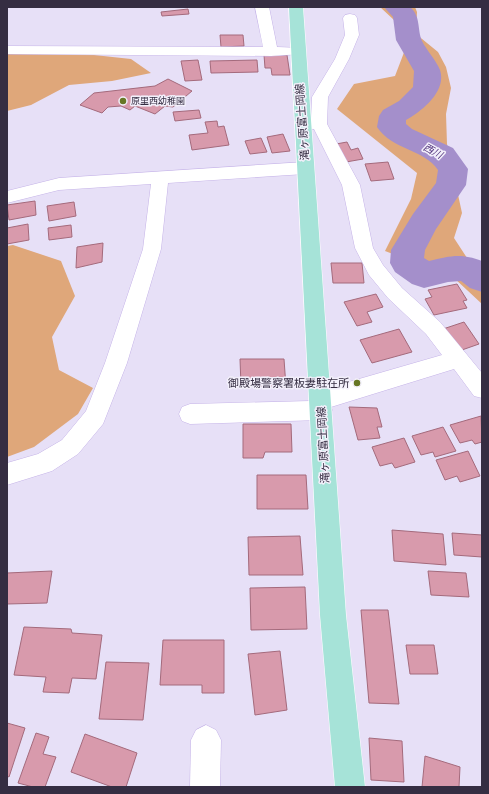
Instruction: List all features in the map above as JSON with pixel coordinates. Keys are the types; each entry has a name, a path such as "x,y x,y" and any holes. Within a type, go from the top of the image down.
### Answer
{"main road":[{"name":"滝ヶ原富士岡線","path":"296,7 297,51 311,124 305,168 333,615 350,787"}],"street":[{"path":"262,7 271,52"},
{"path":"350,18 352,35 342,59 320,97 311,124 333,154 351,185 364,248 376,270 395,293 433,328 482,389"},
{"path":"7,50 297,51"},
{"path":"7,197 59,184 305,168"},
{"path":"7,474 44,463 70,447 95,417 116,363 152,249 160,177"},
{"path":"190,414 321,405 458,359"},
{"path":"205,787 206,740"}],"shaded area":[{"path":"380,7 415,7 417,12 416,34 438,52 446,67 451,88 446,114 447,144 462,213 454,238 469,261 482,271 482,304 453,277 385,251 411,199 417,173 337,109 354,84 395,76 408,42 394,20"},
{"path":"7,51 94,55 131,59 151,73 112,81 69,85 31,105 7,111"},
{"path":"13,245 61,261 75,296 52,337 59,370 93,388 78,414 34,447 7,457 7,246"}],"building":[{"path":"188,9 189,14 162,16 161,12"},
{"path":"220,35 243,35 244,46 221,47"},
{"path":"264,55 287,55 290,75 272,75 271,68 265,68"},
{"path":"198,60 202,80 185,81 181,61"},
{"path":"257,60 258,72 211,73 210,61"},
{"path":"168,79 192,91 173,107 165,106 155,114 135,106 130,110 121,106 108,107 102,113 80,105 94,93 155,86"},
{"path":"199,110 201,118 175,121 173,112"},
{"path":"217,121 218,127 224,126 229,145 192,150 189,135 208,133 205,122"},
{"path":"283,134 290,151 272,153 267,137"},
{"path":"261,138 267,152 250,154 245,141"},
{"path":"347,142 351,150 358,148 363,159 346,162 336,144"},
{"path":"388,162 394,179 371,181 365,164"},
{"path":"35,201 36,215 9,220 7,205"},
{"path":"74,202 76,216 49,221 47,206"},
{"path":"28,224 29,240 7,244 7,228"},
{"path":"71,225 72,237 49,240 48,228"},
{"path":"103,243 102,262 76,268 77,247"},
{"path":"331,263 362,263 364,283 333,283"},
{"path":"457,284 467,300 463,301 467,308 434,315 425,299 432,297 428,290"},
{"path":"376,294 383,307 367,312 372,322 357,326 344,302"},
{"path":"464,322 479,344 459,351 443,329"},
{"path":"399,329 412,352 372,363 360,340"},
{"path":"240,359 284,359 286,387 241,386"},
{"path":"349,407 377,408 382,427 377,427 380,438 358,440"},
{"path":"481,416 482,442 475,444 472,440 460,443 450,425"},
{"path":"243,424 291,424 292,452 265,452 263,458 243,458"},
{"path":"443,427 456,451 435,457 433,452 421,455 412,436"},
{"path":"404,438 415,462 395,468 392,463 380,466 372,447"},
{"path":"468,451 480,476 460,482 457,476 445,480 436,460"},
{"path":"257,475 306,475 308,509 257,509"},
{"path":"392,530 443,534 446,565 394,561"},
{"path":"452,533 482,535 482,557 454,555"},
{"path":"300,536 303,575 249,575 248,537"},
{"path":"52,571 47,603 7,604 7,573"},
{"path":"428,571 466,573 469,597 431,595"},
{"path":"305,587 307,629 251,630 250,588"},
{"path":"361,610 388,610 399,704 369,703"},
{"path":"24,627 71,629 72,633 102,635 96,679 72,678 69,693 43,692 46,677 14,675"},
{"path":"163,640 224,640 224,693 202,693 202,685 160,685"},
{"path":"406,645 434,645 438,674 410,674"},
{"path":"280,651 287,710 255,715 248,654"},
{"path":"106,662 149,663 143,720 99,719"},
{"path":"7,723 25,728 9,777 7,776"},
{"path":"36,733 49,737 43,754 56,757 45,787 33,787 18,783"},
{"path":"85,734 137,753 126,787 112,787 71,772"},
{"path":"369,738 402,741 404,782 371,780"},
{"path":"425,756 460,767 459,787 422,787"}],"waterway":[{"name":"西川","path":"396,7 405,15 409,40 427,71 426,89 409,107 393,116 391,127 402,136 443,155 453,169 451,185 424,222 408,250 407,263 424,275 448,269 462,268 476,273 482,279"}],"place":[{"name":"原里西幼稚園","path":"123,101"},
{"name":"御殿場警察署板妻駐在所","path":"357,383"}]}
